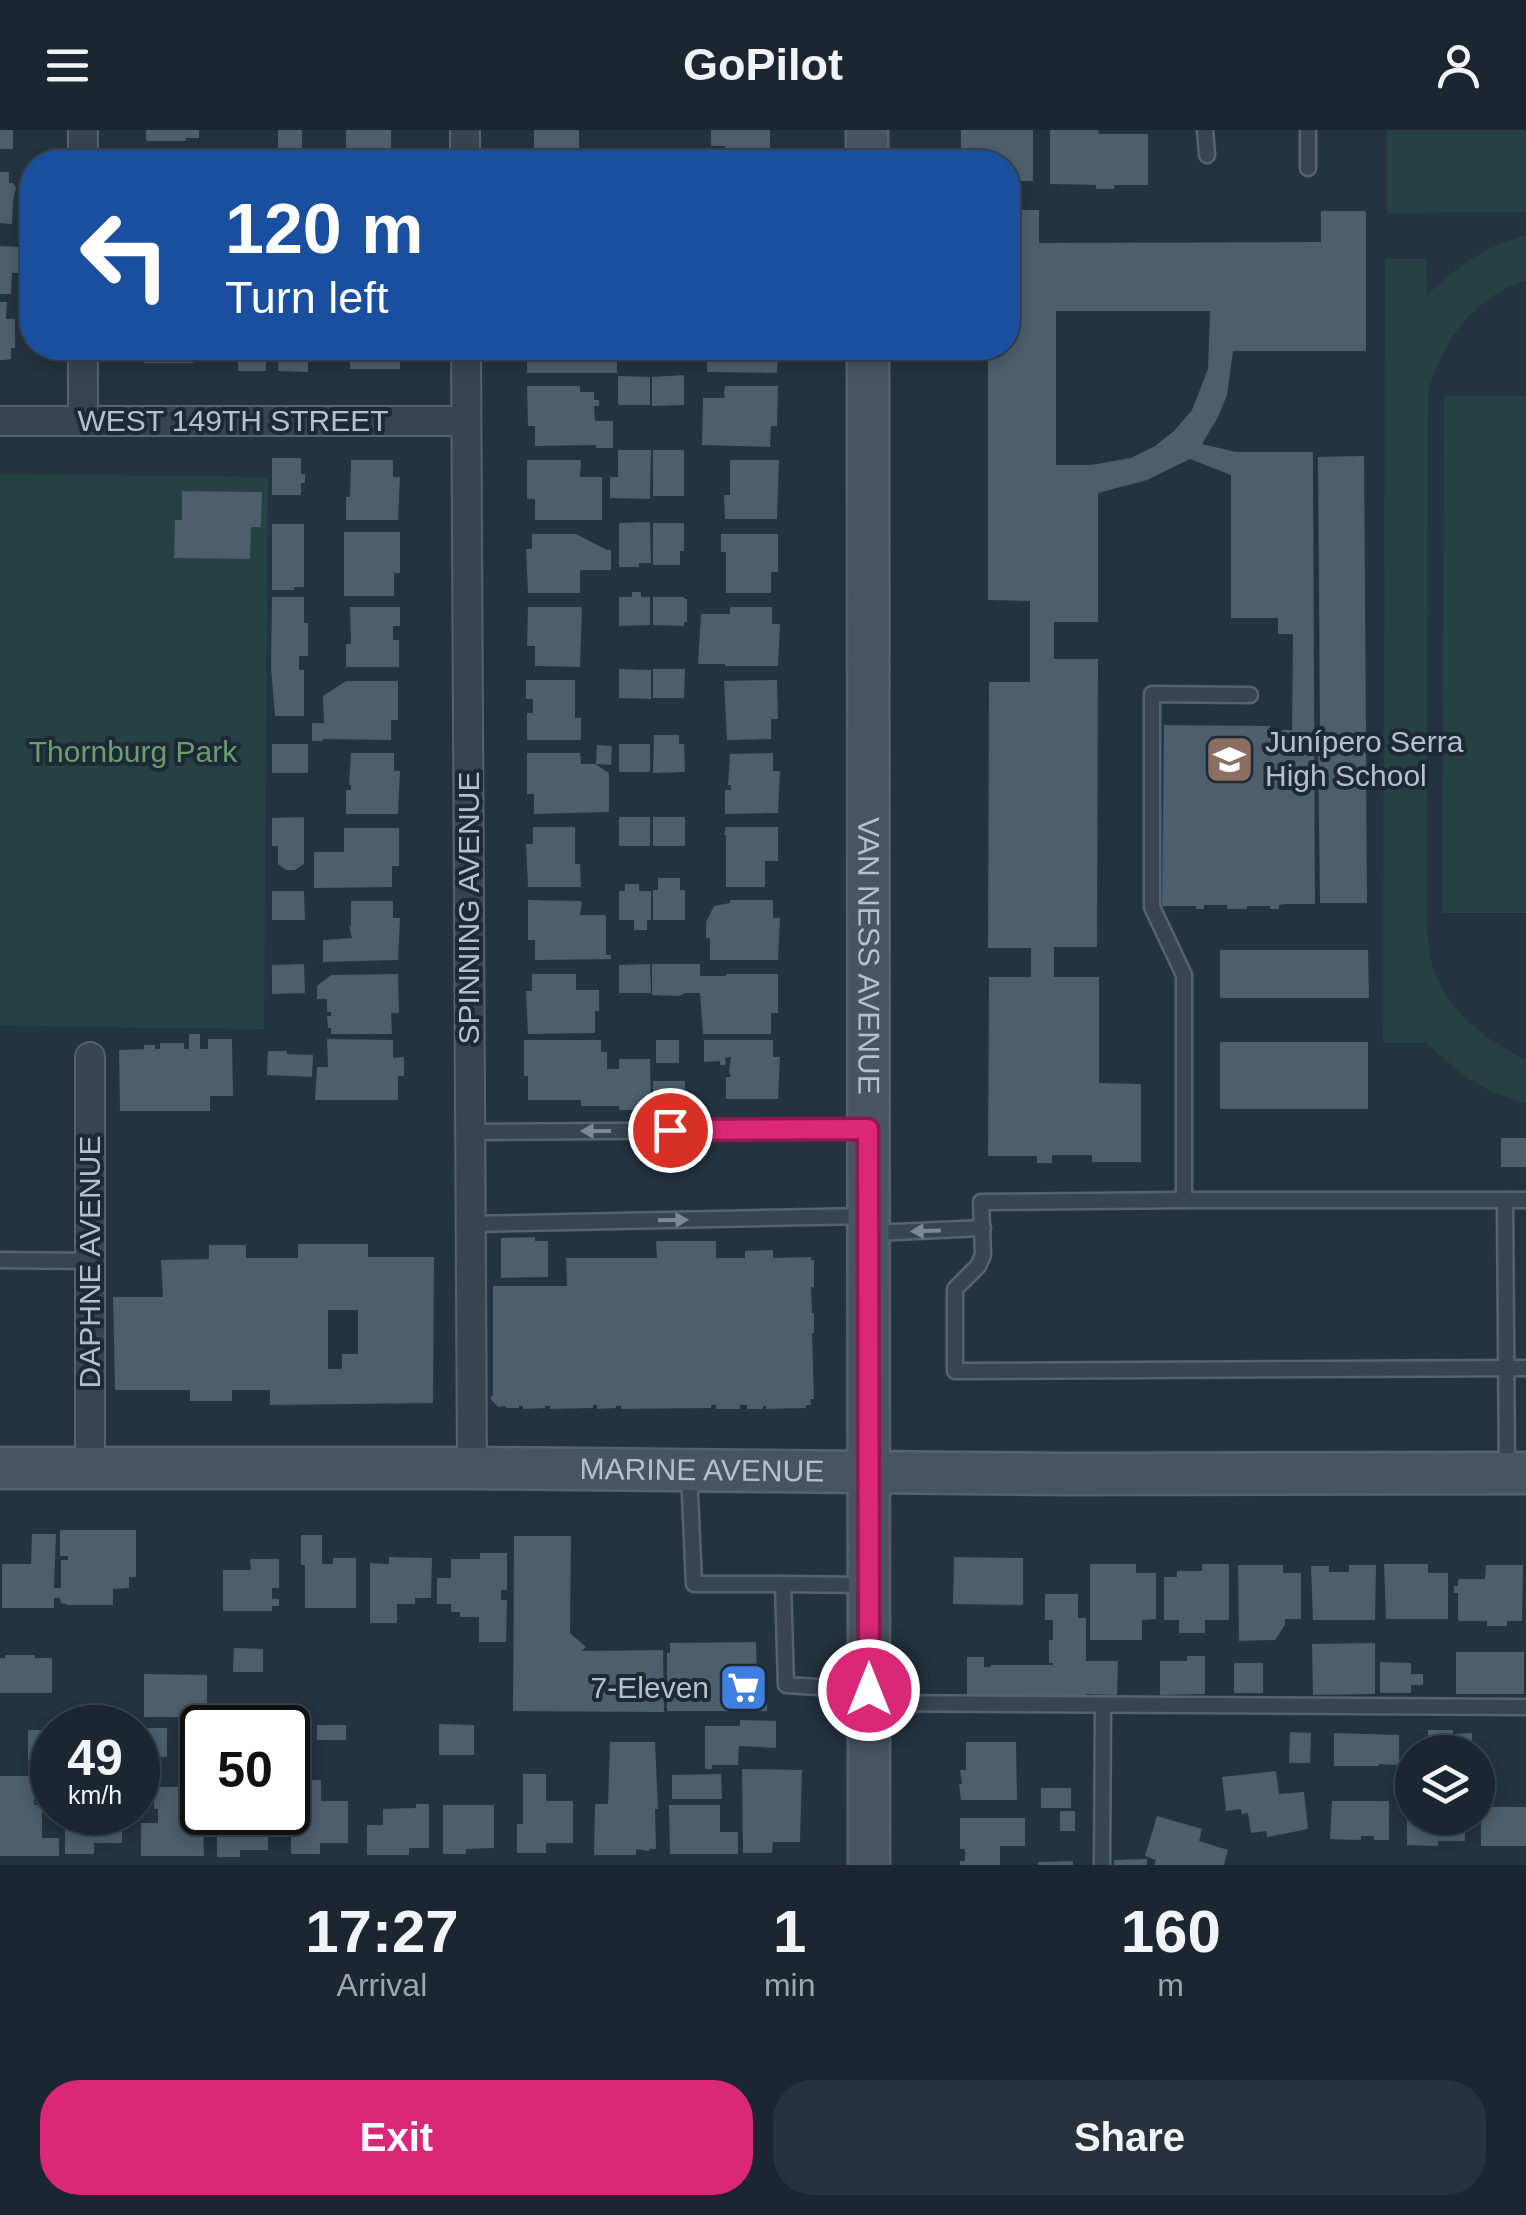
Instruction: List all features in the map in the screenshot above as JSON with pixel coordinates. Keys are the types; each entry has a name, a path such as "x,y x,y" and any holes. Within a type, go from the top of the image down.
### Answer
{"main road":[{"name":"VAN NESS AVENUE","path":"868,360 869,1865"},
{"name":"MARINE AVENUE","path":"0,1468 1516,1473"}],"street":[{"path":"83,360 83,421"},
{"name":"SPINNING AVENUE","path":"466,360 472,1468"},
{"name":"WEST 149TH STREET","path":"0,421 466,421"},
{"name":"DAPHNE AVENUE","path":"90,1056 90,1468"}],"lane":[{"path":"1205,130 1207,155"},
{"path":"1308,130 1308,168"},
{"path":"1184,1200 1184,975 1152,908 1152,694 1250,695"},
{"path":"470,1132 868,1129"},
{"path":"1505,1200 1506,1368 1516,1473"},
{"path":"1526,1200 981,1202 982,1255 978,1266 954,1289 954,1372 1526,1368"},
{"path":"471,1224 982,1228"},
{"path":"0,1260 90,1261"},
{"path":"689,1471 694,1584 869,1585"},
{"path":"783,1584 786,1685 869,1697 1102,1705 1526,1707"},
{"path":"1102,1705 1102,1865"}],"green space":[{"path":"1387,130 1526,130 1526,212 1387,213"},
{"path":"1526,235 1526,280 1490,298 1462,323 1442,356 1428,393 1427,929 1437,978 1455,1008 1480,1032 1526,1060 1526,1103 1471,1080 1425,1041 1383,1043 1385,259 1426,259 1427,295 1473,258"},
{"path":"1444,396 1526,396 1526,913 1442,913"},
{"name":"Thornburg Park","path":"0,474 268,477 264,1029 0,1026"}],"building":[{"path":"0,130 13,130 13,149 0,149"},
{"path":"146,130 199,130 199,138 146,141"},
{"path":"278,130 302,130 302,150 278,150"},
{"path":"346,130 391,130 391,150 346,150"},
{"path":"534,130 579,130 579,150 534,150"},
{"path":"711,130 770,130 770,150 725,150 725,146 711,146"},
{"path":"961,130 1033,130 1033,181 1020,181 1020,150 961,150"},
{"path":"1050,130 1148,134 1148,185 1096,189 1096,185 1050,184"},
{"path":"0,172 9,172 9,183 16,188 12,224 0,223"},
{"path":"1020,210 1039,210 1039,243 1321,242 1321,211 1366,211 1366,351 1233,351 1227,395 1202,444 1236,452 1313,452 1315,904 1286,904 1279,905 1279,909 1162,906 1164,725 1270,726 1270,730 1292,730 1293,634 1278,634 1278,618 1231,618 1231,475 1190,459 1147,480 1098,493 1098,622 1054,622 1054,659 1098,659 1097,947 1054,947 1054,977 1099,977 1099,1083 1141,1084 1141,1162 1092,1162 1092,1155 1052,1155 1052,1163 1037,1163 1037,1156 988,1156 989,977 1031,977 1031,948 988,948 989,682 1030,682 1030,601 988,600 988,360 1020,360","holes":["1056,311 1210,311 1208,369 1192,410 1155,446 1131,458 1091,465 1056,465"]},
{"path":"0,246 19,247 19,273 12,273 11,294 0,294"},
{"path":"0,302 7,302 6,319 15,319 15,348 11,348 11,359 4,360 0,360"},
{"path":"144,360 193,360 193,363"},
{"path":"238,360 266,360 266,371 238,371"},
{"path":"278,360 308,360 308,372 278,371"},
{"path":"350,360 400,360 400,369 350,369"},
{"path":"527,360 617,360 617,373 527,373"},
{"path":"707,360 778,360 777,373 707,372"},
{"path":"684,375 684,405 652,406 652,377"},
{"path":"618,376 650,377 650,405 618,405"},
{"path":"527,386 580,386 580,392 594,392 594,400 599,400 599,406 594,406 595,421 613,421 613,448 535,446 535,426 528,426"},
{"path":"725,386 778,386 777,426 771,426 770,447 702,445 703,398 725,398"},
{"path":"618,450 651,450 650,499 610,498 610,477 618,477"},
{"path":"653,450 684,450 684,496 653,496"},
{"path":"1364,456 1366,735 1320,735 1318,457"},
{"path":"272,458 301,458 305,483 301,483 301,495 272,495"},
{"path":"351,460 393,460 393,477 400,477 398,520 346,520"},
{"path":"527,460 580,460 580,477 602,477 602,520 535,520 535,499 527,499"},
{"path":"730,460 779,460 777,519 725,519 724,495 730,495"},
{"path":"182,491 262,492 261,527 251,527 250,559 174,558 175,520 182,520"},
{"path":"650,522 651,563 619,567 619,523"},
{"path":"653,523 684,523 680,565 653,565"},
{"path":"272,524 304,524 304,587 272,590"},
{"path":"344,532 400,532 400,573 394,573 394,596 344,596"},
{"path":"532,534 576,534 611,550 611,570 580,570 580,593 528,593 526,549 532,549"},
{"path":"721,534 778,534 778,572 771,572 771,593 726,593 726,552 721,552"},
{"path":"632,592 650,597 650,625 619,626 619,597 632,597"},
{"path":"272,597 304,597 308,656 299,656 299,670 304,670 304,716 275,716"},
{"path":"653,597 687,599 684,626 653,625"},
{"path":"350,607 400,607 400,626 393,626 393,640 399,640 399,667 346,667 346,644 351,644"},
{"path":"528,607 582,607 580,667 535,666 535,646 527,646"},
{"path":"730,607 772,607 772,624 780,624 778,666 698,664 701,614 730,614"},
{"path":"619,669 651,670 651,699 619,698"},
{"path":"653,669 685,669 684,698 653,698"},
{"path":"526,680 575,680 575,718 581,718 581,740 527,740 527,713 533,713 533,699 526,699"},
{"path":"777,680 778,719 771,719 771,739 727,740 724,681"},
{"path":"346,681 398,681 398,720 391,720 391,740 312,741 312,723 324,723 323,696"},
{"path":"654,735 679,735 679,744 684,744 685,772 653,773"},
{"path":"272,744 308,744 308,773 272,773"},
{"path":"619,744 650,744 650,772 619,772"},
{"path":"597,745 612,746 611,765 596,764"},
{"path":"1318,749 1366,749 1367,903 1320,903"},
{"path":"351,753 394,753 394,771 400,771 398,814 346,814 346,790 351,790"},
{"path":"527,753 580,753 581,764 595,764 609,773 609,812 534,814 534,794 527,794"},
{"path":"773,753 773,771 780,771 778,813 725,814 725,790 731,790 730,754"},
{"path":"304,817 304,864 286,870 278,864 278,846 272,846 272,818"},
{"path":"619,817 650,817 650,846 619,846"},
{"path":"653,817 685,817 685,846 653,846"},
{"path":"533,827 575,827 575,864 580,864 581,887 528,887 526,844 533,844"},
{"path":"726,827 778,827 778,861 765,861 765,887 726,887"},
{"path":"344,828 399,828 399,866 392,866 392,887 314,888 314,852 344,852"},
{"path":"658,878 680,878 680,890 685,890 685,920 653,920 653,890 658,890"},
{"path":"625,884 639,884 639,891 651,891 647,930 634,930 634,920 619,920 619,891 625,891"},
{"path":"272,891 304,891 305,920 272,920"},
{"path":"528,900 580,901 580,915 606,915 606,955 611,955 611,959 535,960 535,940 528,940"},
{"path":"730,900 773,900 773,918 780,918 778,960 710,960 706,922 714,906"},
{"path":"351,901 393,901 393,918 400,918 398,960 323,962 323,940 352,938"},
{"path":"1220,950 1368,950 1369,998 1220,998"},
{"path":"304,964 305,993 272,994 272,965"},
{"path":"650,964 651,993 619,993 619,965"},
{"path":"652,964 700,964 700,976 778,974 778,1013 771,1013 771,1034 703,1034 700,993 652,995"},
{"path":"398,974 399,1013 391,1013 392,1034 331,1034 327,1016 331,1012 327,1012 327,999 317,999 317,986 331,975"},
{"path":"532,974 576,974 576,990 599,990 595,1033 528,1034 526,991 532,991"},
{"path":"189,1034 200,1034 200,1049 208,1049 208,1039 232,1039 233,1096 210,1096 210,1111 120,1111 119,1050 144,1049 144,1045 160,1049 160,1043 184,1043 184,1049 189,1049"},
{"path":"327,1039 393,1040 393,1058 404,1057 404,1076 398,1076 398,1100 315,1100 317,1067 328,1067"},
{"path":"524,1040 601,1040 601,1052 607,1052 607,1069 619,1069 619,1059 650,1059 651,1110 581,1106 581,1100 528,1100"},
{"path":"656,1040 679,1040 679,1063 656,1063"},
{"path":"704,1040 773,1040 773,1057 780,1057 778,1099 726,1099 731,1057 725,1058 726,1065 720,1065 720,1061 704,1062"},
{"path":"1220,1042 1368,1042 1368,1109 1220,1109"},
{"path":"268,1051 313,1055 312,1077 267,1075"},
{"path":"653,1081 685,1081 685,1109 653,1109"},
{"path":"1501,1138 1526,1138 1526,1167 1501,1167"},
{"path":"535,1237 535,1241 548,1241 548,1277 501,1278 501,1238"},
{"path":"656,1241 716,1241 716,1258 745,1258 745,1251 773,1250 773,1258 814,1260 811,1405 766,1409 747,1409 747,1405 740,1405 740,1409 716,1409 716,1405 621,1409 597,1409 597,1405 550,1409 498,1407 490,1398 493,1286 567,1286 566,1258 657,1258"},
{"path":"298,1244 368,1244 368,1257 434,1257 433,1403 270,1405 270,1390 232,1390 232,1401 190,1401 190,1390 115,1390 113,1297 163,1297 161,1260 209,1259 209,1245 246,1245 246,1258 298,1258","holes":["328,1310 358,1310 358,1354 342,1354 342,1369 328,1369"]},
{"path":"60,1530 136,1530 136,1577 129,1577 129,1588 113,1589 113,1605 68,1605 54,1598 54,1608 2,1608 2,1564 31,1564 32,1534 56,1534 54,1588 61,1588 61,1560 68,1560 68,1556 60,1556"},
{"path":"301,1535 322,1535 322,1564 333,1564 333,1558 356,1558 356,1608 305,1608"},
{"path":"514,1536 571,1536 570,1633 586,1647 582,1651 663,1650 664,1712 513,1711"},
{"path":"480,1553 507,1553 507,1590 501,1590 501,1600 507,1600 506,1642 479,1642 479,1617 460,1617 460,1612 451,1612 451,1604 437,1604 437,1578 451,1578 451,1559 480,1559"},
{"path":"389,1557 432,1558 431,1598 415,1598 415,1604 397,1604 397,1623 370,1623 370,1563 389,1564"},
{"path":"954,1557 1023,1558 1023,1605 953,1604"},
{"path":"250,1559 279,1559 279,1588 272,1588 272,1599 279,1599 279,1606 272,1606 272,1611 223,1611 223,1570 251,1570"},
{"path":"1090,1564 1136,1564 1136,1573 1156,1573 1156,1619 1142,1620 1142,1640 1090,1640"},
{"path":"1202,1564 1229,1564 1229,1620 1205,1620 1205,1633 1179,1633 1179,1620 1164,1620 1164,1577 1177,1577 1177,1571 1202,1571"},
{"path":"1384,1564 1428,1564 1428,1573 1448,1573 1448,1619 1386,1619"},
{"path":"1238,1565 1283,1565 1283,1573 1301,1573 1301,1619 1285,1619 1275,1640 1239,1641"},
{"path":"1349,1565 1376,1565 1375,1620 1313,1620 1311,1566 1329,1566 1329,1572 1349,1572"},
{"path":"1486,1565 1523,1565 1522,1621 1487,1626 1487,1621 1458,1621 1458,1593 1454,1593 1454,1586 1458,1586 1458,1579 1485,1579"},
{"path":"1045,1594 1078,1594 1078,1618 1086,1618 1086,1661 1118,1661 1117,1695 967,1699 967,1657 984,1657 984,1667 1053,1665 1049,1663 1049,1640 1053,1640 1053,1620 1045,1620"},
{"path":"756,1642 757,1679 767,1679 767,1711 667,1711 670,1643"},
{"path":"1375,1643 1375,1694 1313,1695 1312,1644"},
{"path":"234,1648 263,1649 263,1672 233,1672"},
{"path":"1456,1652 1524,1652 1524,1694 1456,1694"},
{"path":"1187,1656 1205,1656 1205,1694 1160,1695 1160,1661 1187,1661"},
{"path":"0,1658 52,1658 52,1693 0,1693"},
{"path":"1380,1662 1411,1663 1411,1674 1423,1674 1423,1685 1411,1685 1411,1693 1380,1693"},
{"path":"1234,1663 1263,1663 1263,1693 1234,1693"},
{"path":"144,1674 207,1675 207,1705 180,1705 180,1717 160,1717 160,1705 144,1705"},
{"path":"740,1720 776,1721 776,1748 739,1746 738,1765 712,1765 712,1769 705,1769 705,1726 740,1726"},
{"path":"439,1724 474,1725 474,1755 439,1755"},
{"path":"317,1725 346,1725 346,1740 317,1740"},
{"path":"160,1728 167,1728 167,1757 160,1757"},
{"path":"1428,1730 1472,1733 1472,1735 1428,1735"},
{"path":"1290,1732 1311,1733 1310,1763 1289,1763"},
{"path":"1334,1733 1399,1735 1395,1735 1395,1765 1334,1766"},
{"path":"610,1742 655,1742 656,1849 636,1849 636,1855 594,1855 595,1804 608,1804"},
{"path":"966,1742 1016,1742 1017,1800 961,1800 960,1770 966,1770"},
{"path":"742,1769 802,1770 800,1842 773,1842 772,1853 743,1853"},
{"path":"1276,1771 1279,1794 1304,1792 1308,1829 1267,1837 1266,1831 1251,1833 1248,1813 1242,1814 1241,1809 1226,1811 1222,1777"},
{"path":"523,1774 546,1774 546,1801 573,1801 573,1843 546,1843 546,1853 517,1853 517,1824 523,1824"},
{"path":"721,1774 722,1799 672,1799 672,1775"},
{"path":"0,1776 30,1776 30,1835 59,1838 59,1856 0,1856"},
{"path":"310,1780 321,1780 321,1801 348,1801 348,1843 320,1843 320,1854 291,1854 291,1835 310,1835"},
{"path":"160,1787 180,1787 180,1835 203,1835 204,1856 141,1856 141,1835 160,1835"},
{"path":"1041,1788 1071,1788 1071,1808 1041,1808"},
{"path":"1332,1801 1389,1801 1389,1840 1374,1840 1374,1836 1361,1836 1361,1840 1330,1839"},
{"path":"416,1804 429,1804 429,1848 409,1848 409,1855 367,1855 367,1825 383,1825 383,1809 416,1808"},
{"path":"443,1805 494,1805 494,1848 443,1854"},
{"path":"669,1805 720,1805 720,1832 738,1832 738,1854 670,1854"},
{"path":"1495,1807 1526,1807 1526,1846 1481,1846 1481,1835 1495,1835"},
{"path":"1060,1811 1075,1811 1075,1831 1060,1831"},
{"path":"1157,1816 1202,1829 1199,1841 1228,1850 1224,1865 1154,1865 1156,1860 1145,1856"},
{"path":"960,1818 1025,1818 1025,1846 1000,1846 1000,1865 960,1865 960,1861 965,1861 965,1849 960,1849"},
{"path":"65,1835 122,1835 122,1843 94,1843 94,1854 65,1854"},
{"path":"217,1835 268,1835 268,1850 240,1850 240,1857 217,1857"},
{"path":"1407,1835 1465,1835 1465,1841 1438,1841 1438,1846 1407,1845"},
{"path":"1147,1859 1147,1865 1114,1865 1114,1860"},
{"path":"1073,1861 1073,1865 1038,1865 1038,1862"}],"place":[{"name":"Junípero Serra High School","path":"1230,759"},
{"name":"7-Eleven","path":"744,1688"}],"route":[{"path":"670,1130 868,1129 869,1690"}]}
